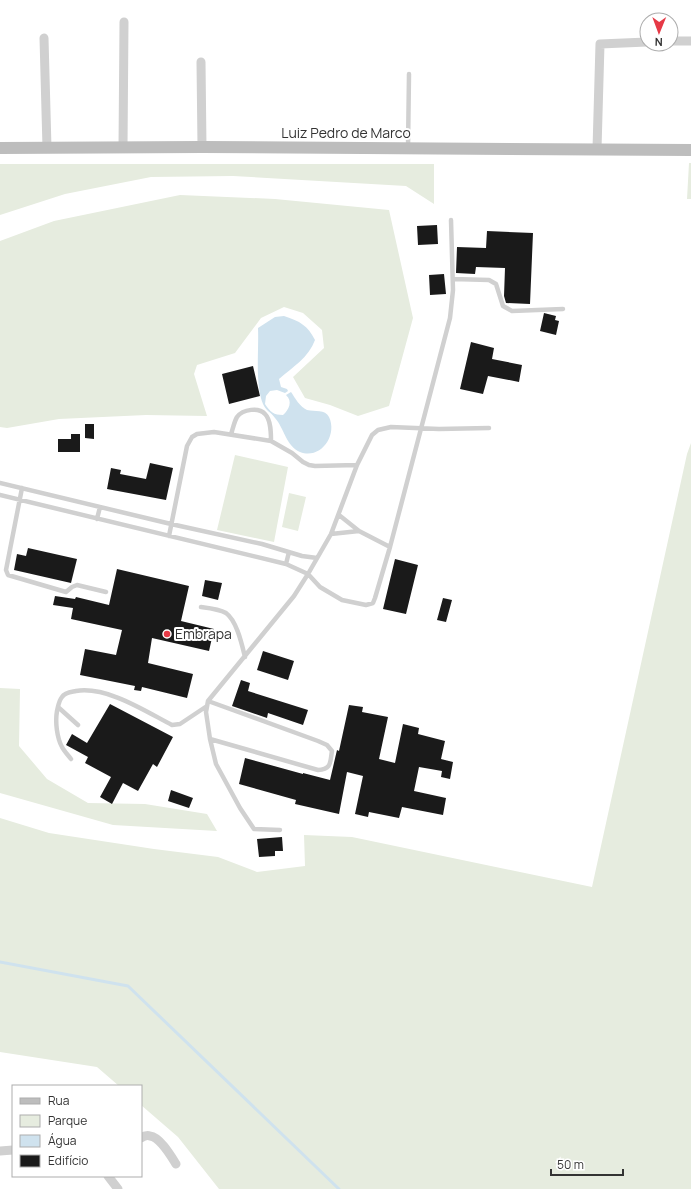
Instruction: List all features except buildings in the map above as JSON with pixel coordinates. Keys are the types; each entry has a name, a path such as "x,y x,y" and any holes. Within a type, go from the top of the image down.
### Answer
{"main road":[{"name":"Luiz Pedro de Marco","path":"0,148 202,147 691,150"}],"street":[{"path":"123,147 124,22"},
{"path":"44,38 47,148"},
{"path":"679,41 691,40"},
{"path":"597,150 600,44 639,42"},
{"path":"201,62 202,147"},
{"path":"142,1138 151,1136 155,1138 176,1164"},
{"path":"0,1151 12,1150"},
{"path":"109,1177 118,1189"}],"lane":[{"path":"408,149 409,74"},
{"path":"0,495 286,564 308,574 320,587 342,600 366,605 373,603 390,547 450,318 453,280 451,220"},
{"path":"453,280 493,282 496,284 503,306 512,311 563,309"},
{"path":"231,434 237,417 243,411 249,409 266,414 271,430 271,441"},
{"path":"71,759 62,747 56,723 58,707 62,697 66,693 82,690 93,690 110,694 172,725 180,724 207,703 294,596 308,574 331,534 357,465 372,434 378,430 391,427 439,429 489,428"},
{"path":"169,536 189,441 197,434 214,432 271,441 309,465 357,465"},
{"path":"0,483 317,558"},
{"path":"22,488 6,570 8,575 66,592 72,586 77,585 106,592"},
{"path":"97,519 100,507"},
{"path":"339,515 359,531 390,547"},
{"path":"331,534 359,531"},
{"path":"286,564 289,552"},
{"path":"201,607 219,610 227,614 232,620 239,635 245,657"},
{"path":"207,703 210,739 216,764 221,775 254,830 280,830"},
{"path":"207,703 318,741 327,745 332,750 329,766 325,769 318,770 210,739"},
{"path":"58,707 78,725"}],"green space":[{"path":"689,163 691,163 691,199 687,199"},
{"path":"0,164 434,164 434,204 406,186 233,176 151,177 65,194 0,215"},
{"path":"180,195 275,199 389,210 413,318 389,406 358,416 330,405 305,398 293,377 324,348 322,330 303,313 284,307 261,318 235,353 197,365 194,374 207,416 146,415 59,419 7,428 0,427 0,241 54,221"},
{"path":"691,443 691,1189 219,1189 178,1137 142,1106 142,1085 118,1085 97,1067 0,1052 0,818 49,833 218,857 257,872 305,866 304,835 352,837 592,887 687,454"},
{"path":"235,455 288,467 274,542 217,530"},
{"path":"289,493 306,497 298,531 282,527"},
{"path":"0,688 20,689 19,746 47,779 88,803 145,804 207,814 217,831 113,825 0,793"}],"water":[{"path":"284,316 303,325 315,340 305,357 279,379 281,387 287,389 288,391 285,393 277,390 270,391 266,396 265,404 272,412 283,415 287,411 290,403 286,395 291,392 304,409 327,414 331,424 329,439 325,445 314,453 307,454 300,452 291,446 278,422 264,406 261,396 258,377 258,328 275,317"}],"waterway":[{"path":"0,962 128,986 339,1189"}],"place":[{"name":"Embrapa","path":"167,634"}]}
